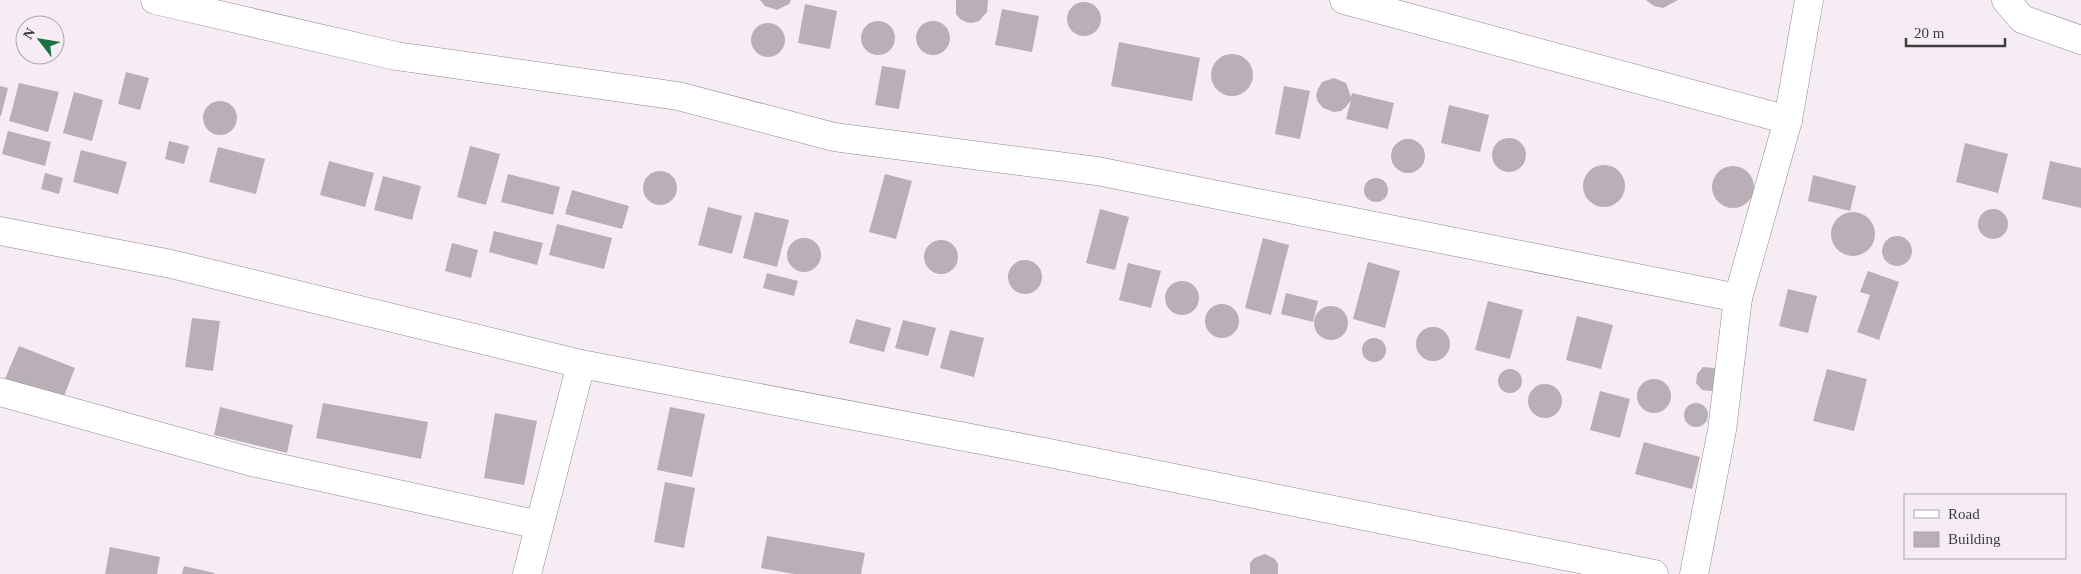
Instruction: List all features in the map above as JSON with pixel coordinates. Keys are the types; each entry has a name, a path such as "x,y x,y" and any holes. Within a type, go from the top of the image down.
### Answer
{"street":[{"path":"155,0 396,56 678,96 834,137 1097,171 1738,298"},
{"path":"1344,0 1788,120"},
{"path":"1694,574 1722,430 1738,298 1788,120 1809,0"},
{"path":"2006,0 2022,19 2081,40"},
{"path":"0,231 171,264 581,364 1038,451 1654,574"},
{"path":"527,574 581,364"},
{"path":"0,392 252,462 539,525"}],"building":[{"path":"760,0 791,0 789,4 777,10 765,6"},
{"path":"956,0 988,0 987,12 979,21 966,22 956,14"},
{"path":"1646,0 1678,0 1663,8 1654,6"},
{"path":"1084,2 1091,3 1096,7 1100,12 1100,26 1096,31 1091,35 1084,36 1077,35 1072,31 1068,26 1067,19 1068,12 1072,7 1077,3"},
{"path":"805,4 837,11 830,49 798,43"},
{"path":"1002,9 1039,16 1032,52 995,45"},
{"path":"878,21 890,26 895,38 890,50 878,55 866,50 861,38 866,26"},
{"path":"933,21 940,22 945,26 949,31 949,45 945,50 940,54 933,55 926,54 921,50 917,45 916,38 917,31 921,26 926,22"},
{"path":"768,23 775,24 780,28 784,33 784,47 780,52 775,56 768,57 761,56 756,52 752,47 751,40 752,33 756,28 761,24"},
{"path":"1119,42 1200,58 1192,101 1111,86"},
{"path":"1232,54 1247,60 1253,75 1247,90 1232,96 1217,90 1211,75 1217,60"},
{"path":"882,66 906,70 899,109 875,105"},
{"path":"126,72 149,78 140,110 118,104"},
{"path":"1334,78 1346,83 1351,97 1352,93 1394,103 1388,129 1346,119 1351,100 1341,111 1334,112 1323,108 1316,96 1318,89 1322,82"},
{"path":"19,83 59,92 48,132 9,121"},
{"path":"0,86 8,88 1,116 0,116"},
{"path":"1284,86 1310,91 1300,139 1275,134"},
{"path":"74,92 103,100 92,141 63,133"},
{"path":"220,101 227,102 232,106 236,111 236,125 232,130 227,134 220,135 213,134 208,130 204,125 203,118 204,111 208,106 213,102"},
{"path":"1449,105 1489,115 1480,152 1441,143"},
{"path":"8,131 51,142 45,166 2,154"},
{"path":"1509,138 1516,139 1521,143 1525,148 1525,162 1521,167 1516,171 1509,172 1502,171 1497,167 1493,162 1492,155 1493,148 1497,143 1502,139"},
{"path":"1408,139 1415,140 1420,144 1424,149 1424,163 1420,168 1415,172 1408,173 1401,172 1396,168 1392,163 1391,156 1392,149 1396,144 1401,140"},
{"path":"169,141 189,146 184,164 165,159"},
{"path":"1965,143 2008,154 1998,193 1956,182"},
{"path":"470,146 500,154 486,205 457,197"},
{"path":"218,147 265,159 256,194 209,182"},
{"path":"81,150 127,162 118,194 73,182"},
{"path":"329,161 374,173 365,207 320,195"},
{"path":"2050,161 2081,168 2081,208 2042,199"},
{"path":"1604,165 1619,171 1625,186 1619,201 1604,207 1589,201 1583,186 1589,171"},
{"path":"1733,166 1748,172 1754,187 1748,202 1733,208 1718,202 1712,187 1718,172"},
{"path":"660,171 672,176 677,188 672,200 660,205 648,200 643,188 648,176"},
{"path":"45,173 63,178 59,194 41,189"},
{"path":"508,174 560,187 553,215 501,202"},
{"path":"885,174 912,181 896,239 869,232"},
{"path":"1813,175 1856,186 1850,211 1808,201"},
{"path":"383,176 421,186 412,220 374,210"},
{"path":"1376,178 1385,181 1388,190 1385,199 1376,202 1367,199 1364,190 1367,181"},
{"path":"572,190 629,206 622,229 565,214"},
{"path":"708,207 742,216 732,254 698,245"},
{"path":"1100,209 1129,217 1115,270 1086,263"},
{"path":"1993,209 2004,213 2008,224 2004,235 1993,239 1982,235 1978,224 1982,213"},
{"path":"755,212 789,220 777,267 743,258"},
{"path":"1853,212 1865,216 1871,222 1875,234 1871,246 1865,252 1853,256 1841,252 1835,246 1831,234 1835,222 1841,216"},
{"path":"557,224 612,238 604,269 549,255"},
{"path":"494,231 543,243 537,265 489,252"},
{"path":"1897,236 1908,240 1912,251 1908,262 1897,266 1886,262 1882,251 1886,240"},
{"path":"804,238 811,239 816,243 820,248 820,262 816,267 811,271 804,272 797,271 792,267 788,262 787,255 788,248 792,243 797,239"},
{"path":"1263,238 1289,245 1271,315 1245,308"},
{"path":"941,240 948,241 953,245 957,250 957,264 953,269 948,273 941,274 934,273 929,269 925,264 924,257 925,250 929,245 934,241"},
{"path":"452,243 478,250 471,278 445,271"},
{"path":"1025,260 1032,261 1037,265 1041,270 1041,284 1037,289 1032,293 1025,294 1018,293 1013,289 1009,284 1008,277 1009,270 1013,265 1018,261"},
{"path":"1368,262 1400,271 1385,328 1353,319"},
{"path":"1128,263 1161,271 1151,308 1119,300"},
{"path":"1868,271 1899,282 1879,340 1857,332 1870,295 1860,292"},
{"path":"767,273 798,281 794,296 763,288"},
{"path":"1182,281 1189,282 1194,286 1198,291 1198,305 1194,310 1189,314 1182,315 1175,314 1170,310 1166,305 1165,298 1166,291 1170,286 1175,282"},
{"path":"1788,289 1817,296 1808,333 1779,326"},
{"path":"1286,293 1318,301 1313,322 1281,314"},
{"path":"1488,301 1523,310 1510,359 1475,350"},
{"path":"1222,304 1234,309 1239,321 1234,333 1222,338 1210,333 1205,321 1210,309"},
{"path":"1331,306 1343,311 1348,323 1343,335 1331,340 1319,335 1314,323 1319,311"},
{"path":"1577,316 1613,325 1601,369 1566,360"},
{"path":"192,318 220,321 213,371 185,367"},
{"path":"856,319 891,328 884,352 849,343"},
{"path":"903,320 936,328 928,356 895,348"},
{"path":"1433,327 1445,332 1450,344 1445,356 1433,361 1421,356 1416,344 1421,332"},
{"path":"950,330 984,338 974,377 940,368"},
{"path":"1374,338 1383,341 1386,350 1383,359 1374,362 1365,359 1362,350 1365,341"},
{"path":"19,346 75,368 61,404 4,381"},
{"path":"1703,367 1714,368 1717,371 1716,389 1712,391 1702,390 1696,383 1697,374"},
{"path":"1510,369 1519,372 1522,381 1519,390 1510,393 1501,390 1498,381 1501,372"},
{"path":"1827,369 1867,379 1854,431 1813,421"},
{"path":"1654,379 1661,380 1666,384 1670,389 1670,403 1666,408 1661,412 1654,413 1647,412 1642,408 1638,403 1637,396 1638,389 1642,384 1647,380"},
{"path":"1545,384 1552,385 1557,389 1561,394 1561,408 1557,413 1552,417 1545,418 1538,417 1533,413 1529,408 1528,401 1529,394 1533,389 1538,385"},
{"path":"1600,391 1630,399 1620,438 1590,430"},
{"path":"323,403 428,422 421,459 316,438"},
{"path":"1696,403 1705,406 1708,415 1705,424 1696,427 1687,424 1684,415 1687,406"},
{"path":"220,407 293,425 287,453 214,435"},
{"path":"670,407 705,414 692,477 657,470"},
{"path":"495,413 537,421 524,485 484,478"},
{"path":"1644,442 1700,457 1692,489 1635,474"},
{"path":"665,482 695,488 684,548 654,542"},
{"path":"767,536 865,553 861,574 794,574 761,568"},
{"path":"110,547 160,557 157,574 105,574"},
{"path":"1265,554 1275,559 1278,564 1278,574 1250,574 1250,563 1254,558"},
{"path":"184,566 214,573 214,574 182,574"}]}
